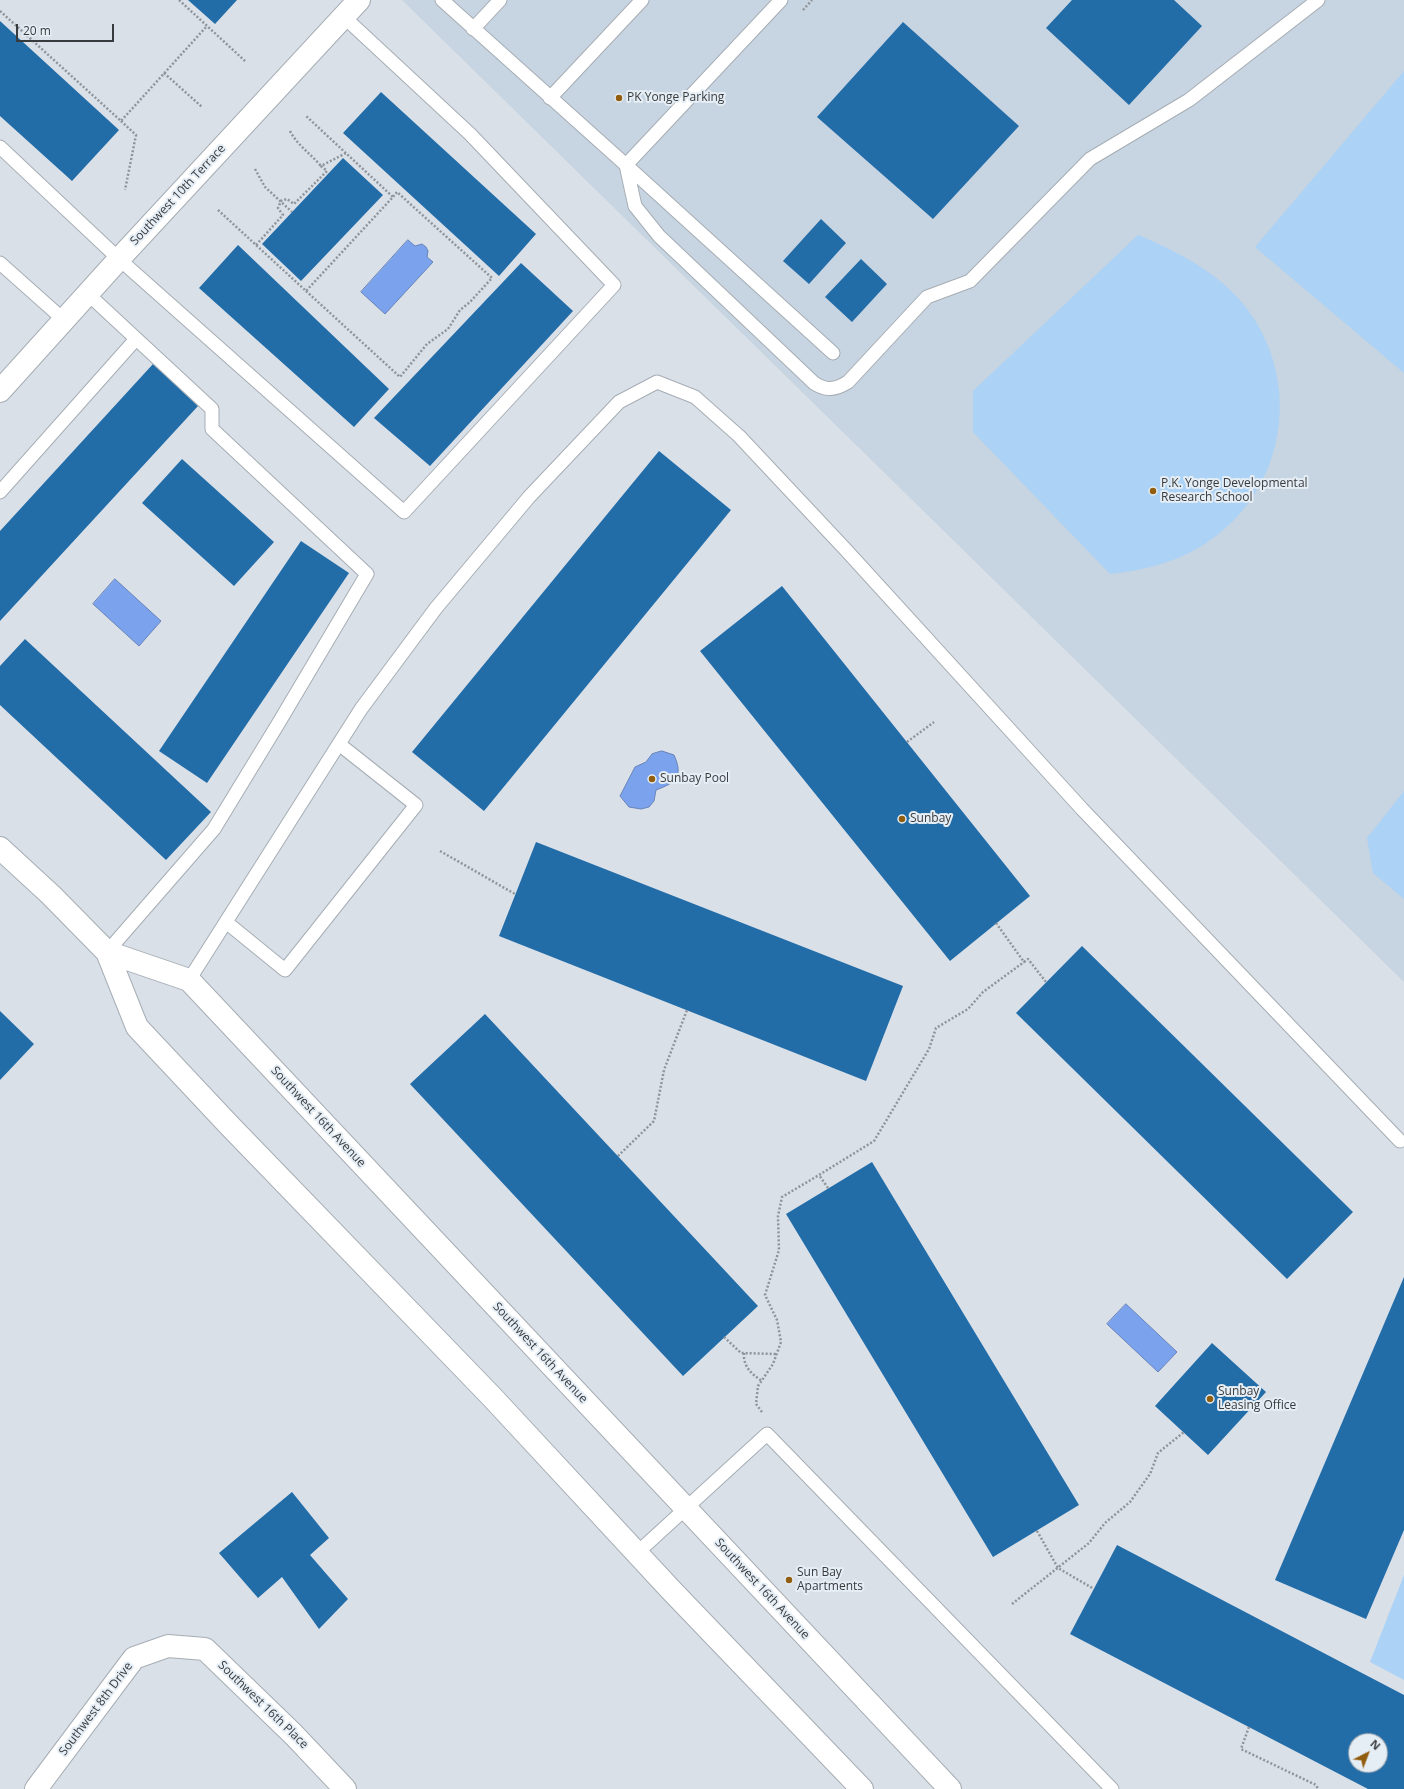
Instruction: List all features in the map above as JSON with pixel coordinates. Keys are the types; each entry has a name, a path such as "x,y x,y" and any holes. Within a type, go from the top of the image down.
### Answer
{"main road":[{"name":"Southwest 10th Terrace","path":"0,391 118,259 359,0"},
{"name":"Southwest 16th Avenue","path":"0,848 51,895 107,952 137,1027 228,1124 492,1397 637,1553 862,1789"},
{"name":"Southwest 16th Avenue","path":"107,952 189,980 950,1789"},
{"name":"Southwest 8th Drive","path":"36,1789 134,1658 168,1646"},
{"name":"Southwest 16th Place","path":"168,1646 205,1650 294,1735 345,1789"}],"lane":[{"path":"442,0 833,353"},
{"path":"473,29 500,0"},
{"path":"550,98 642,0"},
{"path":"626,165 781,0"},
{"path":"626,165 635,206 659,236 814,383 821,388 831,390 848,382 927,297 970,281 1090,159 1188,100 1318,0"},
{"path":"0,147 118,259 404,512 614,285 470,134 343,16"},
{"path":"0,263 64,320"},
{"path":"88,294 212,409 212,429 368,574 214,829 107,952"},
{"path":"0,492 136,339"},
{"path":"189,980 361,709 436,608 529,497 619,402 657,382 695,397 739,436 846,550 1082,809 1400,1141"},
{"path":"226,922 285,970 416,805 339,744"},
{"path":"637,1553 767,1434 1112,1789"}],"path":[{"path":"179,0 245,61"},
{"path":"0,11 136,135 125,190"},
{"path":"121,121 207,26"},
{"path":"164,73 202,107"},
{"path":"305,115 393,197"},
{"path":"256,245 283,215 278,208 281,201 287,199 294,204 327,171 296,141 290,131"},
{"path":"321,166 346,153"},
{"path":"255,169 264,187 292,212"},
{"path":"218,210 306,291 400,377 427,344 448,329 460,310 470,302 492,278 397,192 306,291"},
{"path":"907,742 934,722"},
{"path":"440,851 515,894"},
{"path":"996,924 1024,962"},
{"path":"764,1414 756,1404 758,1386 773,1364 781,1342 777,1320 764,1295 779,1250 778,1216 782,1197 874,1141 928,1049 936,1028 968,1009 983,992 1028,959 1046,982"},
{"path":"618,1156 654,1121 664,1070 687,1010"},
{"path":"819,1175 828,1188"},
{"path":"724,1337 741,1353 776,1354"},
{"path":"744,1353 744,1359 749,1371 762,1381"},
{"path":"1012,1604 1089,1543 1105,1523 1130,1502 1150,1474 1158,1454 1184,1432"},
{"path":"1037,1531 1058,1568 1094,1589"},
{"path":"1249,1728 1241,1749 1316,1785 1318,1789"}],"shaded area":[{"name":"P.K. Yonge Developmental Research School","path":"402,0 1404,0 1404,982"},
{"path":"1404,71 1404,373 1255,247"},
{"path":"1138,235 1192,261 1217,278 1239,299 1259,328 1273,359 1279,392 1279,425 1272,458 1258,488 1238,516 1212,539 1201,547 1176,559 1151,567 1110,574 973,432 973,391"},
{"path":"1404,791 1404,899 1373,873 1367,838"},
{"path":"1404,1575 1404,1680 1370,1662"}],"water":[{"path":"408,240 415,246 422,244 426,247 428,251 427,257 433,262 385,314 361,292"},
{"path":"115,579 161,621 139,646 93,604"},
{"name":"Sunbay Pool","path":"662,751 674,755 678,769 676,778 668,785 656,790 654,801 649,807 641,809 629,807 620,796 635,767 646,762 652,754"},
{"path":"1126,1304 1177,1352 1158,1372 1107,1324"}],"building":[{"path":"188,0 237,0 215,24"},
{"path":"1072,0 1174,0 1202,26 1129,105 1046,28"},
{"path":"0,21 119,130 72,181 0,116"},
{"path":"903,22 1019,126 933,219 817,117"},
{"path":"381,92 536,234 499,276 343,133"},
{"path":"343,158 383,195 301,281 262,244"},
{"path":"821,219 846,243 809,284 783,261"},
{"path":"238,245 389,389 354,427 199,288"},
{"path":"861,259 887,284 852,322 825,297"},
{"path":"521,263 573,311 430,466 374,418"},
{"path":"153,364 198,406 0,621 0,531"},
{"path":"659,451 731,510 484,811 412,752"},
{"path":"182,459 274,542 234,586 142,503"},
{"path":"301,541 349,573 207,783 159,751"},
{"name":"Sunbay","path":"782,586 1030,896 950,961 700,651"},
{"path":"25,639 211,812 166,860 0,705 0,666"},
{"path":"536,842 903,986 866,1081 499,936"},
{"path":"1082,946 1353,1212 1287,1279 1016,1013"},
{"path":"0,1011 34,1044 0,1080"},
{"path":"485,1014 758,1306 683,1376 410,1084"},
{"path":"872,1162 1079,1505 993,1557 786,1214"},
{"path":"1404,1277 1404,1530 1366,1619 1275,1580"},
{"name":"Sunbay Leasing Office","path":"1212,1343 1266,1392 1208,1455 1155,1406"},
{"path":"292,1492 329,1538 310,1555 348,1599 319,1629 282,1577 258,1598 219,1553"},
{"path":"1117,1545 1404,1695 1404,1789 1368,1789 1070,1634"}],"place":[{"name":"PK Yonge Parking","path":"619,98"},
{"name":"P.K. Yonge Developmental Research School","path":"1153,491"},
{"name":"Sunbay Pool","path":"652,779"},
{"name":"Sunbay","path":"902,819"},
{"name":"Sunbay Leasing Office","path":"1210,1399"},
{"name":"Sun Bay Apartments","path":"789,1580"}]}
